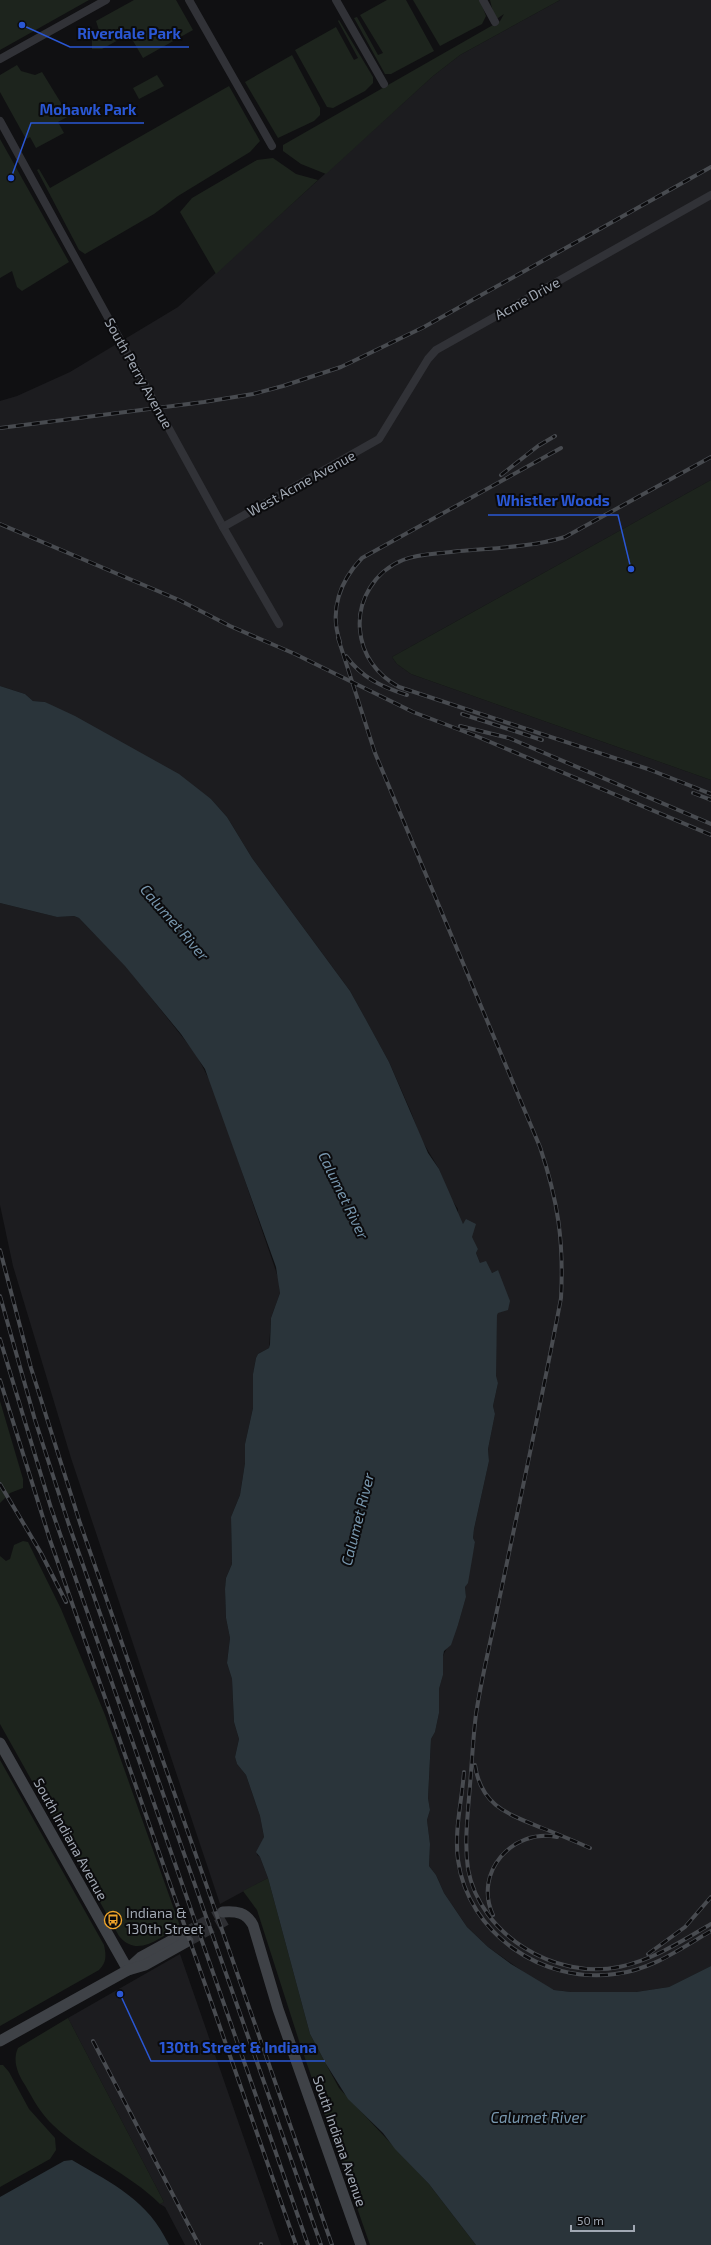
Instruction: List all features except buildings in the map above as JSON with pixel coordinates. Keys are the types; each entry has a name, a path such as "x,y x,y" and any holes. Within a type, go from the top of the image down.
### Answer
{"main road":[{"name":"South Indiana Avenue","path":"0,1743 128,1970"},
{"name":"South Indiana Avenue","path":"224,1916 234,1911 242,1913 250,1919 253,1924 278,2009 361,2245"},
{"path":"0,2041 128,1970 141,1957 187,1937"}],"street":[{"path":"0,59 106,0"},
{"path":"189,0 272,146"},
{"path":"336,0 384,84"},
{"path":"483,0 495,22"},
{"name":"South Perry Avenue","path":"0,121 223,527 280,624"},
{"name":"Acme Drive","path":"379,439 428,359 436,350 711,195"},
{"name":"West Acme Avenue","path":"223,527 379,439"}],"shaded area":[{"path":"0,0 89,0 0,50"},
{"path":"134,0 176,0 193,30 143,58 129,34 102,49 92,49 92,40 99,30 96,21"},
{"path":"387,0 406,0 434,51 391,74 385,74 354,18 357,17 378,55 383,53 360,15"},
{"path":"413,0 480,0 486,16 482,24 440,46"},
{"path":"490,0 560,0 460,55 433,76 326,174 301,164 283,151 283,145 500,21 504,14 492,22 494,16"},
{"path":"560,0 711,0 711,480 392,657 397,664 411,674 711,780 711,1966 669,1987 636,1992 571,1992 554,1990 539,1983 488,1947 467,1927 444,1893 436,1875 429,1866 430,1844 427,1820 430,1810 428,1798 431,1739 435,1732 439,1713 439,1689 443,1675 443,1656 458,1625 466,1597 465,1587 475,1542 473,1538 474,1529 489,1461 488,1449 495,1414 493,1406 498,1383 495,1376 498,1270 492,1273 480,1263 476,1253 478,1249 458,1216 458,1209 450,1197 439,1169 421,1139 389,1062 350,991 252,858 227,817 211,799 45,702 33,701 25,694 0,686 0,401 17,396 70,372 178,307 433,76 460,55"},
{"path":"339,20 373,77 373,83 365,91 333,108 327,107 295,50 336,27 354,60 358,58 338,21"},
{"path":"292,55 320,108 320,115 314,121 278,138 245,82"},
{"path":"17,65 21,71 35,75 42,72 69,116 58,122 64,133 36,148 30,137 26,139 0,92 0,75"},
{"path":"157,75 164,86 139,99 133,88"},
{"path":"229,86 260,141 250,152 178,196 154,214 85,254 79,250 37,170 39,169 50,188"},
{"path":"0,139 69,262 22,291 17,287 12,271 0,278"},
{"path":"273,158 296,174 318,180 216,274 180,212 192,198 257,160"},
{"path":"711,480 711,780 411,674 397,664 392,657"},
{"path":"0,903 57,917 74,916 79,918 126,966 196,1054 213,1087 279,1280 280,1293 271,1318 269,1348 258,1354 253,1374 253,1408 245,1444 245,1463 240,1495 231,1517 232,1564 226,1578 225,1589 226,1618 230,1638 227,1663 232,1679 234,1722 239,1739 235,1757 237,1764 246,1775 260,1816 264,1837 257,1855 260,1857 268,1878 220,1904 71,1458 13,1266 0,1205"},
{"path":"0,1401 23,1479 23,1488 10,1493 0,1503"},
{"path":"23,1541 28,1542 61,1609 105,1715 180,1926 149,1944 134,1946 126,1943 119,1936 0,1724 0,1556 6,1561 10,1559 14,1545"},
{"path":"0,1760 104,1945 105,1961 99,1970 0,2026"},
{"path":"268,1878 310,2034 339,2088 429,2184 476,2245 370,2245 300,2044 257,1910 243,1891"},
{"path":"180,1954 281,2245 185,2245 165,2207 160,2204 164,2202 68,2018"},
{"path":"68,2018 164,2202 160,2204 135,2183 79,2146 53,2125 34,2101 20,2076 16,2063 16,2053 18,2048"},
{"path":"0,2065 3,2065 9,2072 29,2109 55,2138 56,2150 50,2159 0,2187"}],"water":[{"name":"Calumet River","path":"0,686 25,694 33,701 45,702 75,716 179,774 211,799 227,817 252,858 350,991 389,1062 428,1153 439,1169 463,1224 466,1219 476,1224 472,1237 478,1249 476,1253 480,1263 486,1261 492,1273 498,1270 510,1301 508,1310 498,1313 497,1315 496,1376 498,1383 493,1406 495,1414 488,1449 489,1461 474,1529 473,1538 475,1542 468,1583 465,1587 466,1597 451,1645 444,1651 443,1675 439,1689 439,1713 435,1732 431,1739 428,1798 430,1810 427,1820 430,1844 429,1866 436,1875 444,1893 467,1927 488,1947 511,1964 554,1990 571,1992 636,1992 669,1987 711,1966 711,2245 476,2245 429,2184 395,2149 383,2133 348,2099 326,2064 310,2034 268,1878 260,1857 256,1852 264,1837 260,1816 246,1775 237,1764 235,1757 239,1739 234,1722 232,1679 227,1663 230,1638 226,1618 225,1589 226,1578 232,1564 231,1517 240,1495 245,1463 245,1444 253,1408 253,1374 256,1358 258,1354 269,1348 271,1318 280,1293 276,1267 205,1069 181,1034 125,966 79,918 74,916 57,917 0,903"},
{"path":"72,2160 102,2177 140,2205 151,2216 169,2245 0,2245 0,2197 64,2161"}],"tunnel":[{"path":"185,1933 223,1912"},
{"path":"188,1941 226,1920"}],"railway":[{"path":"0,428 204,402 253,394 341,367 424,327 711,167"},
{"path":"501,475 538,446 555,436"},
{"path":"340,642 337,630 336,607 342,586 354,567 362,558 561,448"},
{"path":"711,457 565,537 523,546 427,554 403,560 384,571 376,579 365,598 360,619 361,639 367,656 384,677 399,687 648,769 711,794"},
{"path":"0,524 179,600 230,626 295,654 413,712 476,736 711,835"},
{"path":"338,638 375,753 540,1147 555,1203 560,1239 562,1258 561,1298 476,1714 467,1827 466,1848 468,1869 475,1893 488,1914 504,1932 524,1948 546,1959 570,1966 595,1969 619,1967 632,1964 667,1949 711,1924"},
{"path":"346,656 352,664 373,681 389,689 407,695"},
{"path":"462,714 542,740"},
{"path":"460,726 509,738 711,824"},
{"path":"693,793 711,800"},
{"path":"0,1250 31,1368 80,1523 332,2245"},
{"path":"0,1296 35,1420 69,1525 321,2245"},
{"path":"0,1339 51,1508 308,2245"},
{"path":"0,1380 50,1540 296,2245"},
{"path":"0,1484 41,1553 66,1602"},
{"path":"475,1765 478,1779 483,1790 498,1807 518,1818 590,1848"},
{"path":"464,1772 457,1849 458,1860 465,1887 477,1910 493,1931 513,1948 536,1962 562,1971 588,1975 615,1974 641,1968 665,1958 711,1931"},
{"path":"493,1915 488,1899 488,1883 493,1869 501,1856 512,1846 526,1839 541,1836 557,1837"},
{"path":"648,1954 685,1927 711,1897"},
{"path":"93,2041 199,2245"}],"place":[{"name":"Riverdale Park","path":"22,25"},
{"name":"Mohawk Park","path":"11,178"},
{"name":"Whistler Woods","path":"631,569"},
{"name":"Indiana & 130th Street","path":"113,1920"},
{"name":"130th Street & Indiana","path":"120,1994"}]}
